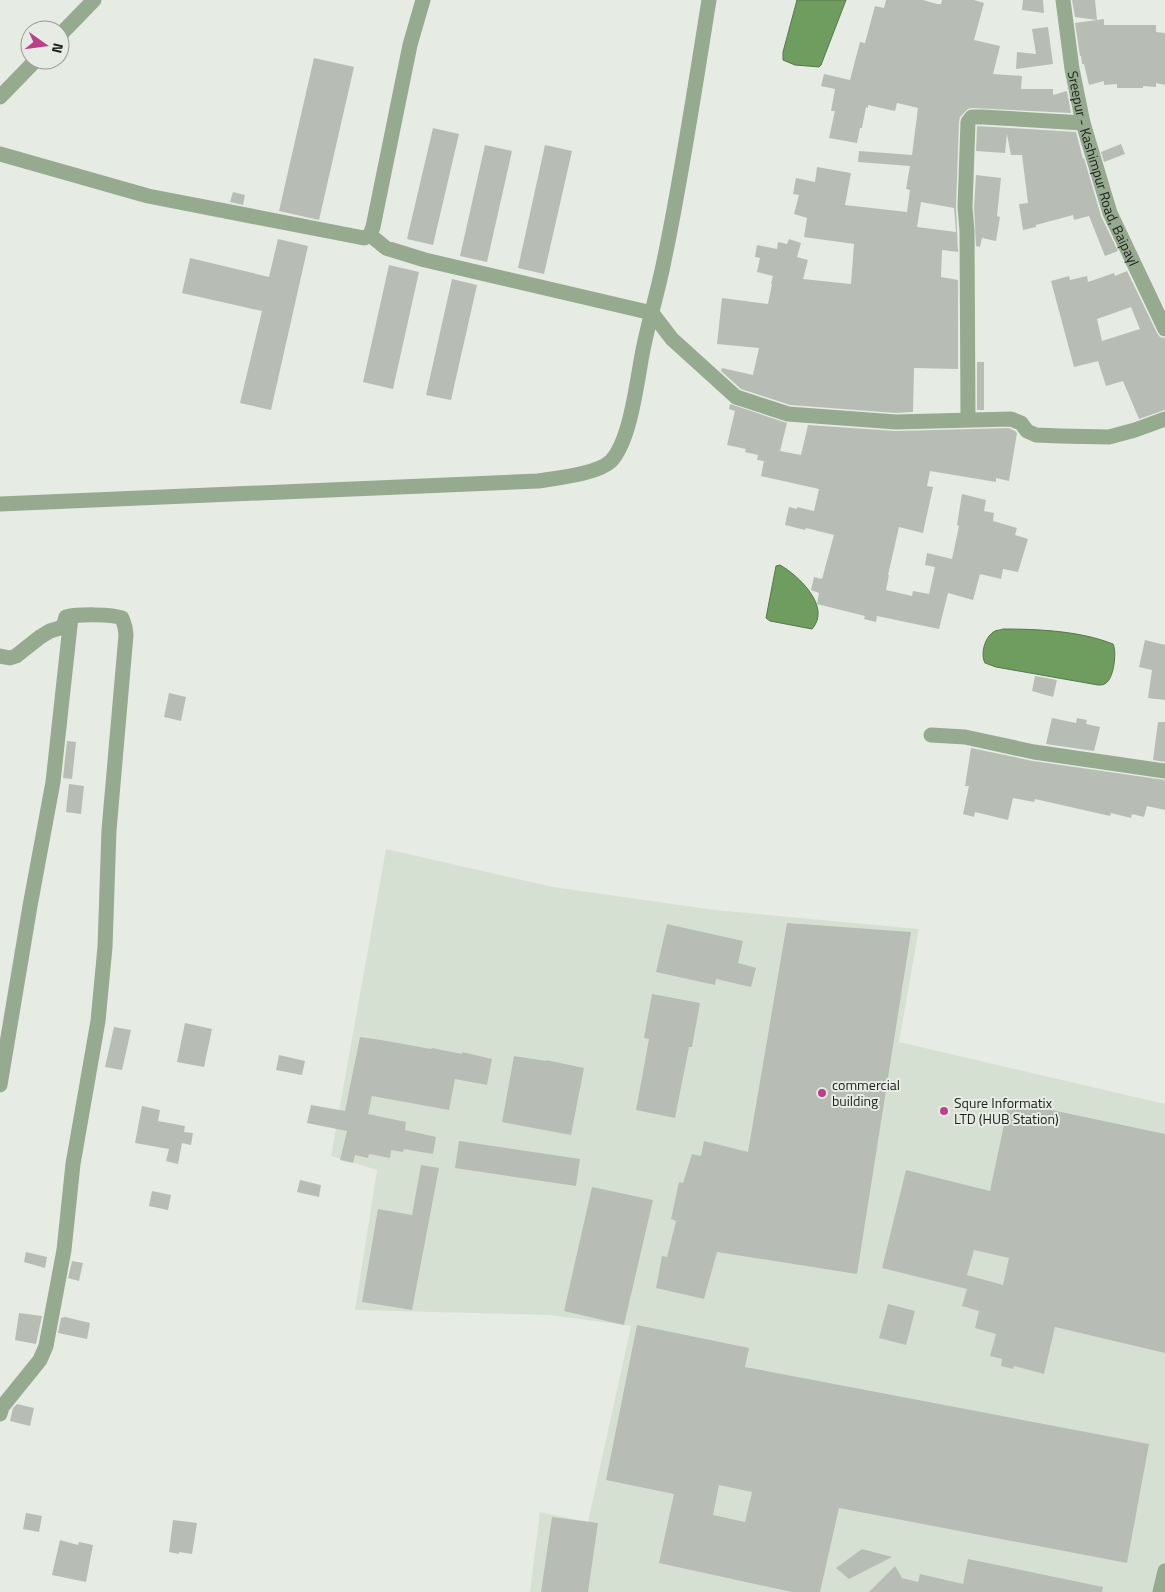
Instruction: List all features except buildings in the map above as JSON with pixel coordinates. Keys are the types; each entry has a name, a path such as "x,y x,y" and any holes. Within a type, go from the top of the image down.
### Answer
{"street":[{"path":"70,25 94,0"},
{"path":"0,154 148,196 364,238 370,235 373,227 410,45 423,0"},
{"path":"0,504 538,480 588,472 609,463 618,452 631,412 643,350 664,262 690,121 709,0"},
{"name":"Sreepur - Kashimpur Road, Baipayl","path":"1063,0 1072,69 1083,124 1110,213 1165,328"},
{"path":"0,97 26,70"},
{"path":"968,419 967,232 965,207 968,122 970,118 974,117 1083,124"},
{"path":"370,235 386,248 425,260 652,313 672,339 736,397 788,414 896,422 1011,419 1036,435 1060,436 1109,436 1135,430 1165,419"},
{"path":"0,1085 53,782 71,616"},
{"path":"0,656 10,658 16,656 40,637 50,631 63,627 66,617 115,616 122,618 125,627 126,635 109,830 105,947 98,1021 73,1164 64,1250 49,1334 40,1360 2,1407 0,1414"},
{"path":"931,735 965,737 1034,752 1165,770"},
{"path":"1160,1592 1165,1571"}],"shaded area":[{"path":"797,0 846,0 819,67 795,65 783,60 783,52"},
{"path":"780,565 803,584 815,602 818,611 817,620 812,629 770,621 766,618 776,566"},
{"path":"1003,629 1045,630 1087,636 1113,644 1115,658 1111,676 1106,683 1098,685 996,667 985,663 983,650 986,641 991,633"},
{"path":"386,849 553,887 715,910 919,929 899,1042 1165,1104 1165,1585 1163,1592 530,1592 540,1512 588,1522 631,1326 550,1315 355,1310 377,1170 331,1156"}],"place":[{"name":"commercial building","path":"822,1093"},
{"name":"Squre Informatix LTD (HUB Station)","path":"944,1111"}]}
